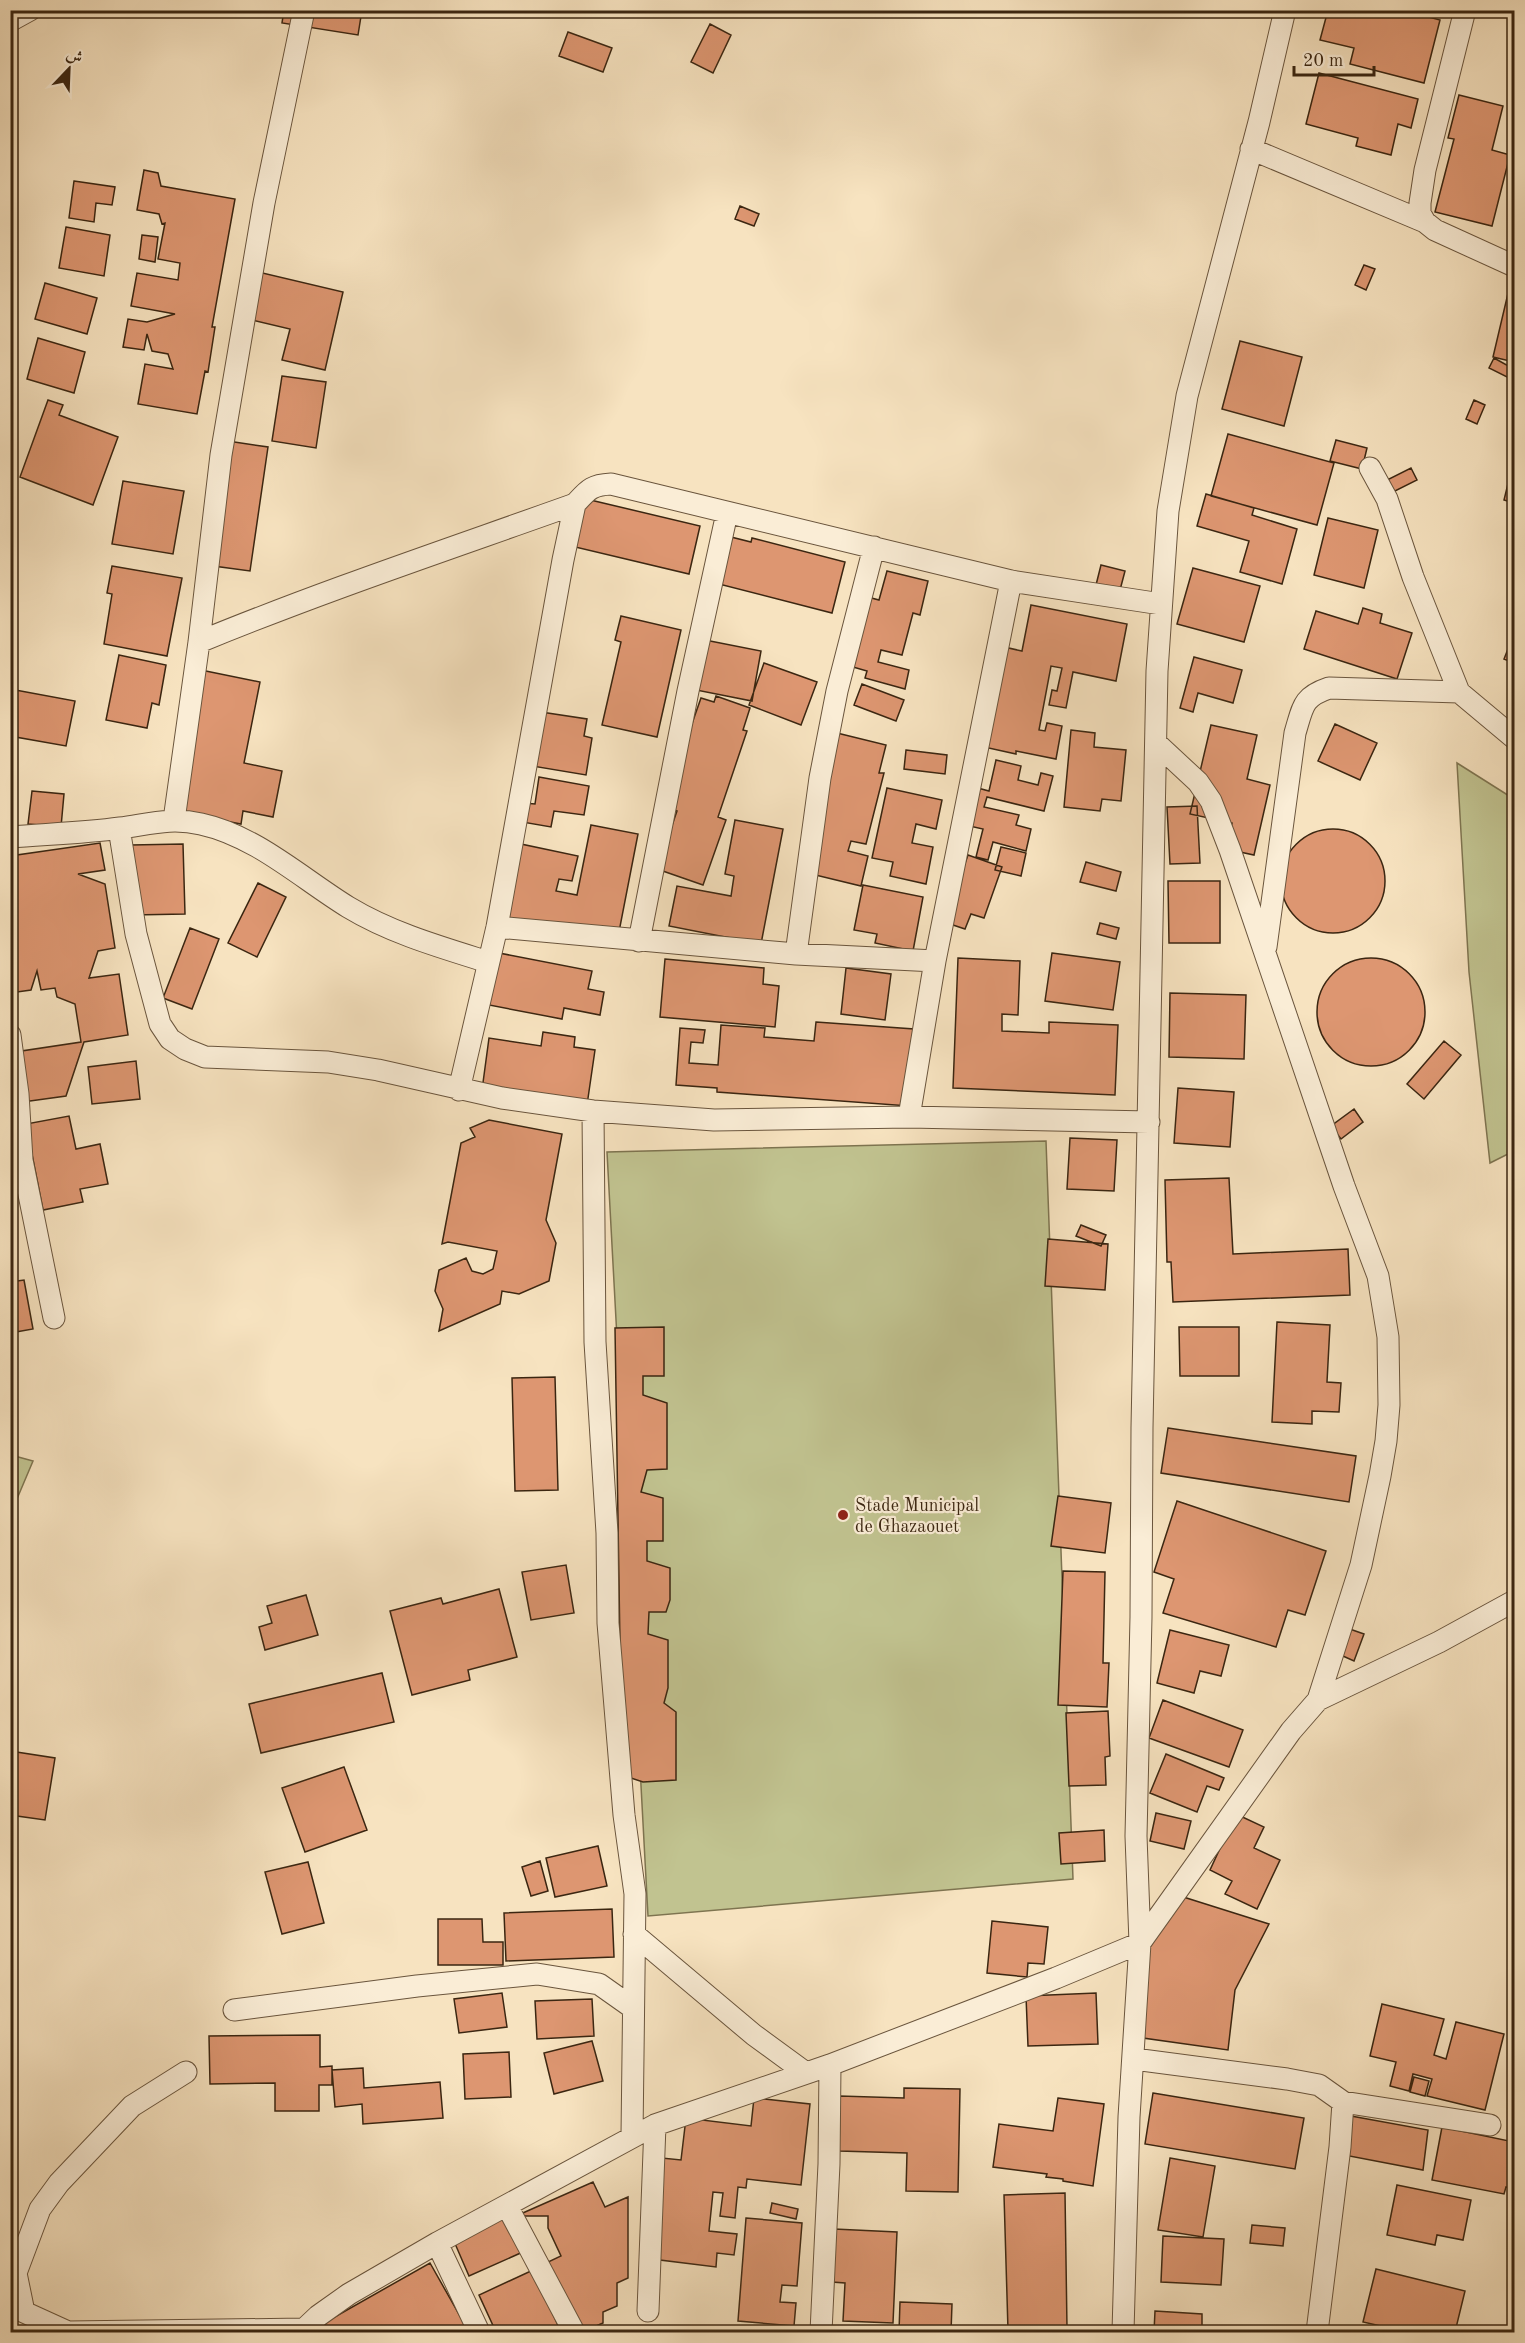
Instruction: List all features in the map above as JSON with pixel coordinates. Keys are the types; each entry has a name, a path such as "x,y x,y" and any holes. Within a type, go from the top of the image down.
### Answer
{"street":[{"path":"10,21 30,10"},
{"path":"174,820 199,642 221,455 264,203 304,10"},
{"path":"1123,2332 1129,2117 1140,1943 1136,1836 1142,1428 1157,671 1161,604 1168,511 1187,396 1285,10"},
{"path":"1425,222 1420,213 1425,170 1465,10"},
{"path":"1251,149 1425,222 1462,244 1515,266"},
{"path":"1370,468 1387,499 1413,576 1459,692 1515,738"},
{"path":"199,642 365,578 575,504 590,488 611,484 1011,581 1161,604"},
{"path":"459,1090 497,927 575,504"},
{"path":"639,941 688,691 727,513"},
{"path":"796,954 820,778 837,691 874,547"},
{"path":"909,1117 935,961 1011,581"},
{"path":"1265,954 1294,733 1304,704 1312,694 1329,688 1459,692"},
{"path":"1156,743 1198,782 1210,801 1230,850 1344,1186 1378,1276 1388,1338 1389,1405 1386,1442 1361,1565 1318,1700"},
{"path":"10,837 119,828 174,820 203,824 228,833 266,852 349,907 390,929 488,962"},
{"path":"119,828 136,934 160,1024 170,1039 205,1057 328,1062 378,1070 501,1098 593,1111 714,1120 909,1117 1149,1122"},
{"path":"497,927 796,954 935,961"},
{"path":"10,1035 18,1094 16,1159 54,1318"},
{"path":"593,1111 595,1342 607,1533 608,1623 624,1815 635,1894 632,2136"},
{"path":"186,2072 132,2106 59,2183 40,2209 16,2272 24,2312 68,2332 312,2328 349,2294 436,2243 655,2125 830,2065 1056,1978 1140,1943 1291,1731 1318,1700 1439,1642 1515,1601"},
{"path":"634,1934 754,2035 806,2073"},
{"path":"234,2010 417,1986 537,1974 599,1984 633,2008"},
{"path":"1134,2059 1287,2079 1318,2085 1343,2102 1490,2125"},
{"path":"821,2332 829,2164 830,2065"},
{"path":"1317,2332 1340,2147 1343,2102"},
{"path":"648,2311 655,2125"},
{"path":"507,2206 574,2332"},
{"path":"436,2243 479,2332"}],"green space":[{"path":"1457,763 1514,799 1514,1151 1490,1163 1469,972"},
{"name":"Stade Municipal de Ghazaouet","path":"1046,1141 1073,1879 648,1916 607,1152"},
{"path":"10,1455 33,1461 11,1513"}],"building":[{"path":"284,10 362,10 358,35 282,23"},
{"path":"1328,10 1403,10 1440,20 1424,83 1350,64 1354,48 1320,40"},
{"path":"710,24 731,35 713,73 691,62"},
{"path":"568,32 612,48 603,72 559,56"},
{"path":"1319,73 1418,99 1411,128 1398,124 1391,155 1356,146 1358,138 1306,124"},
{"path":"1459,95 1503,106 1492,150 1510,155 1492,226 1435,212 1454,139 1448,138"},
{"path":"144,170 158,173 161,186 235,199 212,327 215,327 208,372 205,371 197,414 138,404 145,364 173,369 168,354 152,351 147,334 144,350 123,347 128,319 147,322 175,314 131,306 137,273 178,280 180,263 158,259 165,223 162,224 159,214 137,210"},
{"path":"74,181 115,187 112,205 96,203 94,222 69,218"},
{"path":"740,206 759,214 754,226 735,219"},
{"path":"66,227 110,235 104,276 59,268"},
{"path":"142,235 158,237 155,262 139,259"},
{"path":"1364,265 1375,269 1366,290 1355,285"},
{"path":"250,270 343,292 325,370 282,360 290,329 239,317"},
{"path":"45,283 97,298 87,334 35,319"},
{"path":"1509,289 1514,291 1514,362 1493,357"},
{"path":"38,338 85,352 74,393 27,379"},
{"path":"1240,341 1302,357 1284,426 1222,409"},
{"path":"1494,358 1514,369 1511,379 1489,368"},
{"path":"282,376 326,382 316,448 272,441"},
{"path":"48,400 63,405 59,415 118,437 93,505 20,477"},
{"path":"1474,400 1485,405 1477,424 1466,419"},
{"path":"1228,434 1334,463 1317,525 1211,496"},
{"path":"221,440 268,447 250,571 206,565"},
{"path":"1336,440 1367,448 1362,469 1330,461"},
{"path":"1514,459 1514,503 1504,500"},
{"path":"1411,468 1417,480 1387,495 1381,483"},
{"path":"123,481 184,491 173,554 112,544"},
{"path":"1206,494 1254,508 1252,515 1297,529 1282,584 1240,572 1249,541 1197,526"},
{"path":"582,498 700,526 689,574 571,546"},
{"path":"1328,518 1378,530 1364,588 1314,575"},
{"path":"727,536 751,542 752,538 845,562 832,613 715,583"},
{"path":"1101,565 1125,571 1120,590 1096,585"},
{"path":"112,566 182,578 167,656 104,644 112,594 107,593"},
{"path":"1193,568 1260,586 1244,642 1177,624"},
{"path":"887,571 928,581 920,615 913,613 902,655 881,650 878,662 909,670 905,689 865,678 867,671 846,665 864,596 879,600"},
{"path":"1031,605 1127,624 1116,681 1073,672 1066,708 1049,705 1052,690 1057,691 1062,668 1051,666 1039,730 1045,731 1047,723 1062,726 1056,759 984,747 1004,647 1022,651"},
{"path":"1363,608 1382,614 1380,623 1412,633 1397,679 1304,649 1316,611 1358,624"},
{"path":"621,616 681,630 657,737 602,725 621,642 615,640"},
{"path":"705,640 761,651 752,701 696,690"},
{"path":"1508,649 1514,651 1514,663 1504,659"},
{"path":"119,655 166,665 159,705 152,703 147,728 106,720"},
{"path":"1194,657 1242,670 1233,703 1198,693 1193,712 1180,708"},
{"path":"764,663 817,682 801,725 749,705"},
{"path":"196,669 260,682 244,763 282,771 273,817 243,811 241,824 168,810"},
{"path":"862,684 904,700 896,721 854,705"},
{"path":"10,689 75,701 66,746 10,736"},
{"path":"716,696 750,708 743,730 747,731 718,817 726,820 703,885 657,869 677,811 663,806 701,698 714,702"},
{"path":"541,712 587,719 584,736 592,738 586,775 532,766"},
{"path":"1335,724 1377,743 1360,780 1318,761"},
{"path":"1211,725 1257,735 1247,779 1270,785 1254,855 1226,849 1232,823 1190,814"},
{"path":"1071,730 1095,733 1094,747 1126,750 1121,801 1102,799 1100,811 1064,807"},
{"path":"837,733 886,745 879,773 884,773 866,844 851,841 848,851 868,856 861,886 803,872"},
{"path":"906,750 947,755 945,774 904,769"},
{"path":"996,760 1021,766 1018,780 1038,785 1041,773 1053,776 1044,811 987,797 984,807 1019,815 1016,825 1031,829 1026,851 993,842 988,860 976,857 983,829 965,825 974,787 989,791"},
{"path":"539,777 589,786 584,815 554,811 551,827 522,822 524,803 535,804"},
{"path":"887,788 942,800 936,829 916,824 912,843 933,847 926,884 890,876 893,862 872,858"},
{"path":"32,791 64,794 61,827 28,824"},
{"path":"1197,806 1200,863 1170,864 1167,807"},
{"path":"735,820 783,829 761,944 669,926 677,886 731,896 734,876 725,874"},
{"path":"591,825 638,834 618,937 499,925 516,843 578,856 572,881 559,879 556,891 577,895"},
{"path":"1333,829 1353,833 1370,844 1381,861 1385,881 1381,901 1370,918 1353,929 1333,933 1313,929 1296,918 1285,901 1281,881 1285,861 1296,844 1313,833"},
{"path":"100,843 105,870 78,874 105,884 115,948 98,951 89,978 119,974 128,1035 84,1042 66,1096 30,1101 22,1098 15,1052 81,1042 75,1004 57,997 55,988 41,990 37,971 31,990 10,993 10,926 12,926 10,925 10,856"},
{"path":"183,844 185,914 132,915 131,845"},
{"path":"1001,847 1026,853 1021,876 995,870"},
{"path":"968,855 1002,867 984,918 971,914 965,929 944,922"},
{"path":"1086,862 1121,872 1116,891 1080,882"},
{"path":"1168,881 1220,881 1220,943 1169,943"},
{"path":"258,883 286,897 257,957 228,943"},
{"path":"863,885 923,897 913,951 875,943 877,934 854,930"},
{"path":"1100,923 1119,928 1116,939 1097,934"},
{"path":"190,928 219,939 192,1009 163,998"},
{"path":"499,953 592,971 588,989 604,992 600,1015 564,1008 562,1019 489,1005"},
{"path":"1052,953 1120,962 1113,1010 1045,1001"},
{"path":"958,958 1020,961 1018,1015 1002,1014 1002,1031 1049,1033 1049,1022 1118,1025 1115,1095 953,1088"},
{"path":"1371,958 1392,962 1409,974 1421,991 1425,1012 1421,1033 1409,1050 1392,1062 1371,1066 1350,1062 1333,1050 1321,1033 1317,1012 1321,991 1333,974 1350,962"},
{"path":"665,959 764,968 763,984 779,986 775,1027 660,1017"},
{"path":"846,968 891,974 885,1020 841,1014"},
{"path":"1170,993 1246,995 1244,1059 1169,1057"},
{"path":"816,1022 914,1029 909,1106 717,1092 717,1088 676,1085 680,1028 705,1030 703,1043 691,1042 689,1063 718,1065 721,1025 765,1028 764,1037 814,1041"},
{"path":"543,1032 575,1037 574,1047 595,1050 587,1105 482,1090 489,1038 541,1046"},
{"path":"1444,1041 1461,1055 1424,1099 1407,1084"},
{"path":"136,1061 140,1099 92,1104 88,1067"},
{"path":"1178,1088 1234,1092 1230,1147 1174,1143"},
{"path":"1354,1109 1363,1122 1341,1139 1331,1126"},
{"path":"69,1116 76,1149 100,1144 108,1184 80,1189 83,1202 43,1210 26,1124"},
{"path":"489,1120 562,1134 546,1220 556,1243 549,1281 519,1294 502,1291 500,1304 439,1331 443,1309 435,1291 439,1270 466,1258 472,1271 483,1274 493,1269 497,1251 448,1242 442,1244 461,1143 475,1137 470,1128"},
{"path":"1070,1138 1117,1140 1114,1191 1067,1189"},
{"path":"1229,1178 1233,1254 1348,1249 1350,1295 1173,1302 1171,1262 1167,1262 1165,1180"},
{"path":"1081,1225 1106,1235 1101,1246 1076,1236"},
{"path":"1048,1239 1108,1244 1105,1290 1045,1286"},
{"path":"24,1280 33,1329 10,1333 10,1282"},
{"path":"1277,1322 1330,1325 1327,1382 1341,1383 1339,1412 1312,1411 1312,1424 1272,1422"},
{"path":"664,1327 664,1376 643,1376 643,1395 667,1403 667,1469 647,1470 641,1492 663,1498 663,1541 647,1541 647,1561 670,1568 670,1600 666,1612 649,1612 648,1634 668,1640 668,1688 664,1703 676,1712 676,1780 643,1782 622,1775 615,1328"},
{"path":"1179,1327 1239,1327 1239,1376 1180,1376"},
{"path":"555,1377 558,1490 515,1491 512,1378"},
{"path":"1168,1428 1356,1456 1349,1502 1161,1473"},
{"path":"1058,1496 1111,1503 1105,1553 1051,1546"},
{"path":"1177,1501 1326,1551 1305,1615 1288,1610 1276,1647 1163,1613 1174,1579 1154,1572"},
{"path":"566,1565 574,1613 531,1620 522,1572"},
{"path":"1063,1571 1105,1572 1103,1663 1109,1663 1107,1707 1058,1705"},
{"path":"499,1589 517,1657 468,1670 470,1680 412,1695 390,1611 441,1598 443,1604"},
{"path":"306,1595 318,1635 265,1650 259,1627 272,1623 267,1606"},
{"path":"1344,1627 1364,1634 1354,1661 1334,1652"},
{"path":"1170,1630 1229,1645 1221,1676 1200,1671 1194,1693 1157,1683"},
{"path":"382,1673 394,1722 261,1753 249,1704"},
{"path":"1163,1700 1243,1730 1229,1767 1149,1738"},
{"path":"1108,1711 1110,1756 1105,1757 1106,1785 1069,1786 1066,1713"},
{"path":"10,1751 55,1758 45,1820 10,1815"},
{"path":"1166,1754 1224,1778 1219,1790 1207,1786 1197,1812 1150,1793"},
{"path":"344,1767 367,1830 305,1852 282,1788"},
{"path":"1156,1813 1191,1821 1184,1849 1150,1841"},
{"path":"1236,1814 1264,1827 1254,1848 1280,1860 1257,1909 1225,1894 1232,1881 1210,1870"},
{"path":"1104,1830 1105,1861 1061,1864 1059,1833"},
{"path":"598,1846 607,1886 555,1897 546,1858"},
{"path":"540,1861 548,1891 531,1896 522,1867"},
{"path":"308,1862 324,1923 282,1934 265,1872"},
{"path":"1177,1895 1269,1924 1235,1990 1228,2050 1136,2037 1140,1966"},
{"path":"612,1909 614,1957 506,1961 504,1913"},
{"path":"438,1919 482,1919 483,1942 503,1942 503,1965 438,1965"},
{"path":"992,1921 1048,1927 1044,1964 1028,1963 1027,1977 987,1973"},
{"path":"502,1993 507,2027 459,2033 454,1999"},
{"path":"1096,1993 1098,2044 1028,2046 1026,1996"},
{"path":"592,1999 594,2036 537,2039 535,2001"},
{"path":"1382,2004 1444,2019 1434,2055 1446,2059 1456,2022 1504,2034 1485,2110 1427,2096 1432,2079 1413,2074 1409,2091 1390,2086 1396,2062 1370,2056"},
{"path":"320,2035 320,2067 332,2066 332,2085 319,2085 319,2111 275,2111 275,2083 210,2084 209,2036"},
{"path":"592,2041 603,2081 554,2094 544,2053"},
{"path":"509,2052 511,2097 465,2099 463,2054"},
{"path":"363,2068 364,2088 440,2082 443,2118 363,2124 362,2104 335,2107 332,2070"},
{"path":"1414,2077 1429,2081 1425,2096 1410,2092"},
{"path":"904,2088 960,2089 958,2192 906,2191 907,2153 839,2151 840,2096 904,2098"},
{"path":"1153,2093 1304,2118 1295,2169 1145,2144"},
{"path":"754,2098 810,2104 801,2185 747,2179 746,2188 738,2187 735,2218 720,2216 723,2193 713,2192 709,2231 737,2234 734,2255 717,2253 716,2267 652,2259 662,2158 681,2160 686,2118 751,2126"},
{"path":"1058,2098 1104,2104 1093,2186 1046,2177 1047,2174 993,2167 999,2124 1053,2131"},
{"path":"1351,2116 1428,2130 1423,2170 1344,2155"},
{"path":"1442,2127 1514,2142 1514,2189 1506,2187 1504,2194 1432,2180"},
{"path":"1170,2158 1215,2166 1203,2237 1158,2230"},
{"path":"593,2182 605,2207 628,2197 628,2278 617,2283 617,2306 603,2312 603,2323 582,2332 548,2262 561,2256 548,2228 548,2216 516,2216"},
{"path":"1397,2185 1471,2200 1463,2240 1437,2235 1435,2245 1387,2235"},
{"path":"1065,2193 1067,2328 1008,2330 1004,2195"},
{"path":"772,2203 798,2209 796,2219 770,2213"},
{"path":"508,2214 525,2251 469,2276 453,2239"},
{"path":"746,2218 802,2223 797,2286 782,2285 780,2302 796,2303 794,2326 738,2321"},
{"path":"1252,2225 1285,2228 1283,2246 1250,2243"},
{"path":"834,2229 897,2232 893,2323 843,2321 845,2283 832,2282"},
{"path":"1163,2236 1224,2239 1221,2285 1161,2282"},
{"path":"1512,2239 1514,2240 1514,2257 1508,2256"},
{"path":"430,2263 469,2332 330,2332 324,2323"},
{"path":"1376,2269 1465,2291 1455,2332 1407,2332 1363,2322"},
{"path":"533,2270 561,2332 496,2332 479,2295"},
{"path":"900,2302 952,2304 951,2332 899,2332"},
{"path":"1155,2311 1202,2314 1202,2326 1228,2328 1228,2332 1154,2332"},
{"path":"1021,2329 1089,2329 1089,2332 1021,2332"}],"place":[{"name":"Stade Municipal de Ghazaouet","path":"843,1515"}]}
